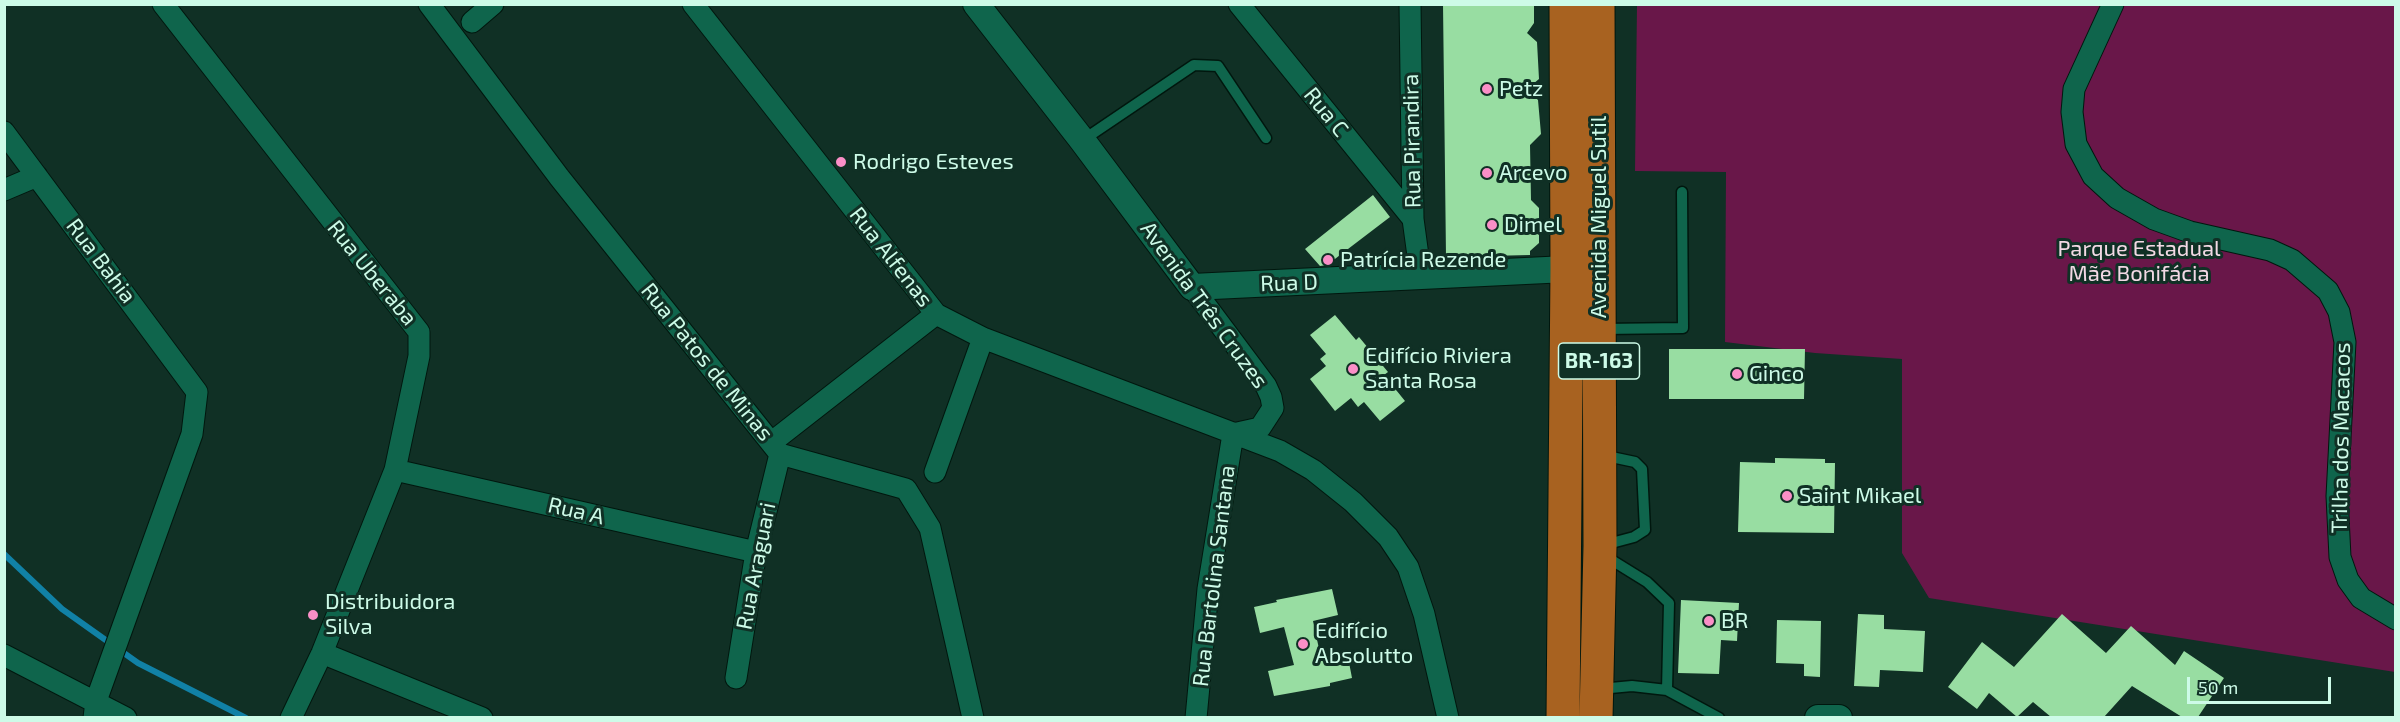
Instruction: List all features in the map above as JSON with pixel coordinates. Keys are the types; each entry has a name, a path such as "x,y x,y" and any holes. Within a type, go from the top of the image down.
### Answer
{"highway":[{"name":"Avenida Miguel Sutil","path":"1563,717 1567,269 1566,4"},
{"name":"Avenida Miguel Sutil","path":"1596,704 1600,549 1598,4"}],"street":[{"name":"Rua Uberaba","path":"163,4 419,332 419,356 395,470 322,653 291,717"},
{"name":"Rua Patos de Minas","path":"429,4 559,177 776,448 906,489 930,528 973,717"},
{"path":"472,22 493,4"},
{"name":"Rua Alfenas","path":"693,4 936,314 983,338 1233,434"},
{"name":"Avenida Três Cruzes","path":"976,4 1082,140 1266,386 1273,408 1260,428 1233,434"},
{"name":"Rua C","path":"1239,4 1413,219"},
{"name":"Rua Pirandira","path":"1410,4 1413,219 1421,278"},
{"name":"Trilha dos Macacos","path":"2113,4 2074,89 2072,112 2076,144 2093,176 2117,198 2145,214 2190,232 2270,250 2292,260 2328,291 2339,312 2345,342 2337,496 2340,557 2348,580 2361,598 2396,619"},
{"name":"Rua Bahia","path":"4,132 197,392 192,434 95,709"},
{"path":"4,190 37,176"},
{"name":"Rua D","path":"1191,287 1421,278 1567,269"},
{"path":"776,448 936,314"},
{"path":"935,472 983,338"},
{"path":"1233,434 1280,451 1313,470 1353,502 1388,537 1408,567 1421,605 1448,717"},
{"name":"Rua Bartolina Santana","path":"1196,717 1208,589 1233,434"},
{"name":"Rua Araguari","path":"736,678 756,552 776,448"},
{"name":"Rua A","path":"395,470 756,552"},
{"path":"322,653 482,717"},
{"path":"4,655 95,709 126,717"},
{"path":"1818,717 1839,717"}],"lane":[{"path":"1082,140 1194,65 1218,66 1266,138"},
{"path":"1599,329 1683,328 1682,192"},
{"path":"1600,455 1635,462 1642,469 1645,530 1634,537 1600,549"},
{"path":"1600,549 1647,582 1669,603 1667,690"},
{"path":"1596,704 1632,686 1667,690 1719,717"}],"green space":[{"name":"Parque Estadual Mãe Bonifácia","path":"1637,5 2395,5 2395,672 1929,598 1902,553 1902,359 1815,353 1725,342 1726,172 1635,171"}],"building":[{"path":"1443,4 1534,4 1534,23 1527,33 1537,42 1539,79 1527,89 1538,100 1541,134 1530,145 1531,200 1539,208 1539,243 1530,251 1530,255 1446,257"},
{"path":"1373,195 1390,217 1327,265 1320,266 1305,249"},
{"name":"Edifício Riviera Santa Rosa","path":"1335,315 1356,340 1359,337 1388,372 1384,375 1405,401 1380,421 1364,402 1358,407 1351,398 1335,411 1310,379 1326,366 1320,359 1326,354 1310,335"},
{"name":"Ginco","path":"1669,349 1805,349 1804,399 1669,399"},
{"name":"Saint Mikael","path":"1775,458 1825,459 1825,463 1835,463 1834,533 1738,532 1740,462 1775,463"},
{"name":"Edifício Absolutto","path":"1332,589 1338,615 1313,621 1321,658 1347,652 1352,678 1330,683 1330,686 1274,696 1268,671 1294,665 1284,627 1260,633 1254,607 1277,602 1276,600"},
{"name":"BR","path":"1681,600 1739,603 1737,641 1721,640 1719,674 1678,673"},
{"path":"1858,614 1884,615 1884,629 1925,631 1923,672 1880,670 1879,687 1854,686"},
{"path":"2062,614 2106,653 2131,626 2175,665 2184,651 2224,678 2198,717 2182,717 2132,686 2104,717 2051,717 2033,702 2017,717 1989,693 1977,709 1948,687 1982,642 2014,667"},
{"path":"1777,620 1821,621 1820,677 1804,676 1804,664 1776,663"}],"waterway":[{"path":"4,554 62,609 138,663 246,718"}],"place":[{"name":"Petz","path":"1487,89"},
{"name":"Rodrigo Esteves","path":"841,162"},
{"name":"Arcevo","path":"1487,173"},
{"name":"Dimel","path":"1492,225"},
{"name":"Patrícia Rezende","path":"1328,260"},
{"name":"Edifício Riviera Santa Rosa","path":"1353,369"},
{"name":"Ginco","path":"1737,374"},
{"name":"Saint Mikael","path":"1787,496"},
{"name":"Distribuidora Silva","path":"313,615"},
{"name":"BR","path":"1709,621"},
{"name":"Edifício Absolutto","path":"1303,644"}]}
